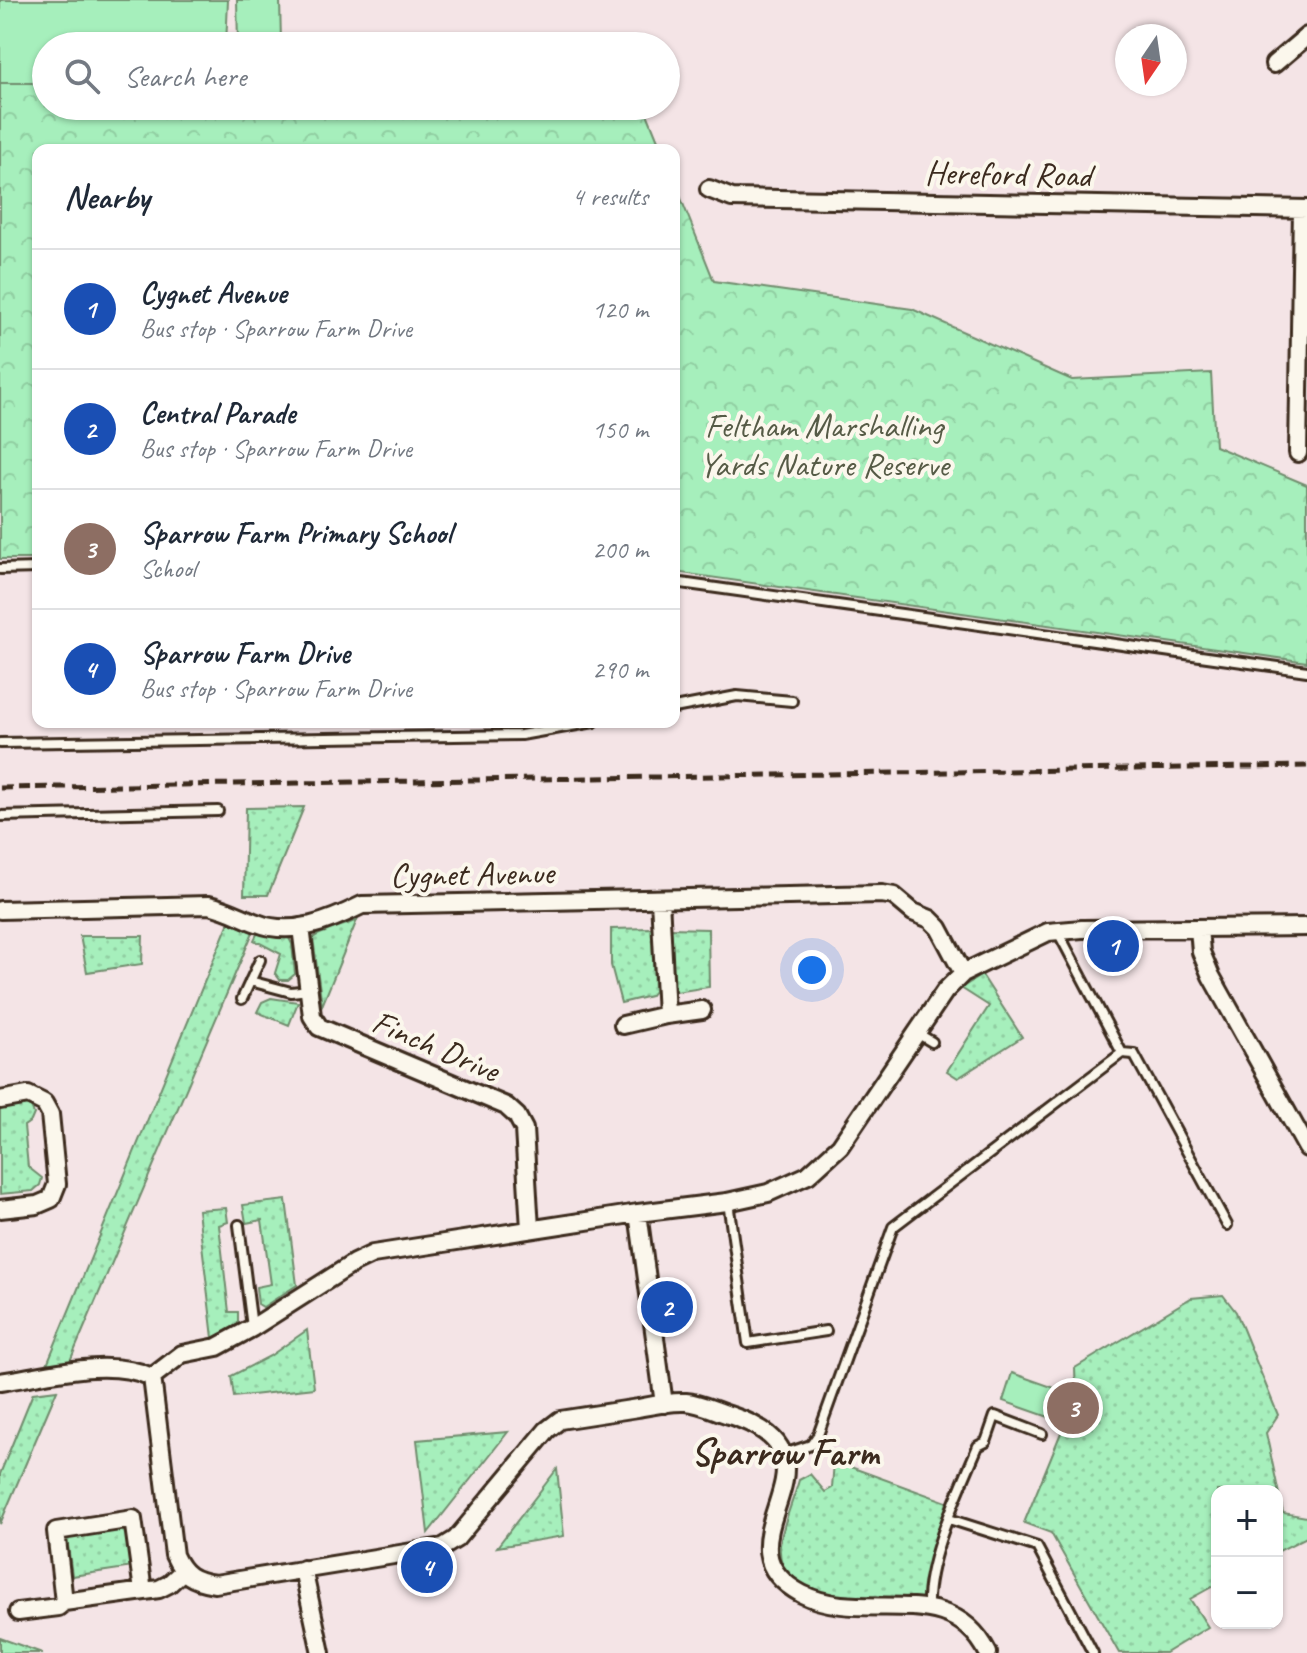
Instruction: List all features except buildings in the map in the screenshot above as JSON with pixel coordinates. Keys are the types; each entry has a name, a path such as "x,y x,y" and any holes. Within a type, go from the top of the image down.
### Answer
{"street":[{"path":"1274,64 1307,36"},
{"name":"Hereford Road","path":"709,189 732,198 1304,209"},
{"path":"1298,453 1304,209"},
{"name":"Cygnet Avenue","path":"0,910 209,905 232,911 260,924 301,927 323,923 362,905 882,894 894,896 913,912 930,919 939,928 963,973"},
{"path":"660,899 666,1015"},
{"name":"Finch Drive","path":"301,927 312,1016 319,1027 506,1106 517,1116 524,1129 530,1229"},
{"path":"152,1377 182,1354 217,1347 252,1328 373,1254 727,1202 768,1193 808,1175 840,1146 945,991 963,973 1036,936 1057,931 1307,927"},
{"path":"1199,928 1201,952 1211,976 1307,1148"},
{"path":"623,1025 702,1010"},
{"path":"0,1100 28,1095 44,1103 50,1114 57,1184 51,1199 37,1205 0,1209"},
{"path":"638,1213 664,1404"},
{"path":"0,1382 113,1366 152,1377"},
{"path":"152,1377 174,1555 182,1572 198,1582 215,1584 443,1547 456,1539 547,1430 560,1420 688,1402 755,1424 773,1438 784,1454 784,1482 766,1550 771,1566 783,1582 805,1595 836,1605 928,1607 955,1617 979,1636 988,1653"},
{"path":"64,1602 56,1531 133,1519 143,1591"},
{"path":"303,1569 321,1653"},
{"path":"18,1612 58,1607 64,1602 159,1589 182,1572"}],"lane":[{"path":"0,569 32,568"},
{"path":"680,583 1307,671"},
{"path":"680,707 737,696 792,701"},
{"path":"0,743 521,735 560,728"},
{"path":"0,816 218,811"},
{"path":"1057,931 1122,1053"},
{"path":"242,999 260,960"},
{"path":"250,981 291,992 309,990"},
{"path":"917,1033 932,1042"},
{"path":"784,1454 811,1445 818,1435 893,1227 1122,1053 1134,1054 1227,1225"},
{"path":"727,1202 748,1343 826,1331"},
{"path":"239,1225 252,1328"},
{"path":"928,1607 927,1584 949,1519 978,1446 986,1442 995,1416 1042,1434"},
{"path":"949,1519 1037,1547 1093,1653"}],"green space":[{"path":"0,0 228,0 227,32 32,32 32,83 0,83"},
{"path":"237,0 280,0 281,32 238,32"},
{"path":"0,83 32,83 32,120 650,120 660,144 32,144 32,559 0,559"},
{"name":"Feltham Marshalling Yards Nature Reserve","path":"680,196 714,281 912,309 1072,380 1211,373 1215,446 1307,485 1307,662 680,573"},
{"path":"304,807 268,895 244,895 246,808"},
{"path":"357,920 322,1006 313,938"},
{"path":"229,922 253,932 70,1361 47,1364"},
{"path":"652,928 654,991 650,996 621,1003 611,965 611,929"},
{"path":"668,928 708,929 709,987 676,992 669,986"},
{"path":"258,932 289,938 295,974 288,980 280,980 275,973 281,954 254,940"},
{"path":"80,936 143,936 142,964 87,972"},
{"path":"982,975 1022,1037 958,1078 947,1071 989,1006 961,988"},
{"path":"271,998 298,1002 289,1025 257,1012 262,1002"},
{"path":"23,1104 31,1107 34,1114 24,1126 28,1167 42,1178 33,1191 0,1194 0,1107"},
{"path":"286,1200 297,1285 263,1307 258,1304 256,1287 271,1284 262,1220 246,1223 243,1205"},
{"path":"226,1208 228,1222 219,1225 229,1312 238,1312 238,1324 213,1338 198,1210"},
{"path":"1223,1295 1236,1312 1278,1415 1266,1433 1277,1485 1211,1485 1211,1587 1190,1599 1208,1627 1165,1653 1119,1653 1051,1533 1024,1523 1076,1396 1075,1368 1191,1298"},
{"path":"307,1330 314,1388 234,1397 231,1376 270,1356"},
{"path":"1012,1373 1069,1393 1060,1421 1003,1401"},
{"path":"57,1390 0,1524 0,1474 33,1393"},
{"path":"508,1432 428,1533 417,1440"},
{"path":"834,1461 947,1502 923,1583 922,1603 834,1597 795,1580 783,1566 781,1539 799,1480 810,1474 825,1492 832,1488"},
{"path":"557,1469 564,1536 497,1547"},
{"path":"1283,1513 1307,1517 1307,1537 1283,1549"},
{"path":"127,1529 133,1567 72,1576 67,1538"},
{"path":"0,1638 42,1653 0,1653"}],"railway":[{"path":"0,788 1307,766"}],"place":[{"name":"Cygnet Avenue","path":"1113,946"},
{"name":"Central Parade","path":"667,1307"},
{"name":"Sparrow Farm Primary School","path":"1073,1408"},
{"name":"Sparrow Farm Drive","path":"427,1567"}],"district":[{"name":"Sparrow Farm","path":"785,1452"}]}
